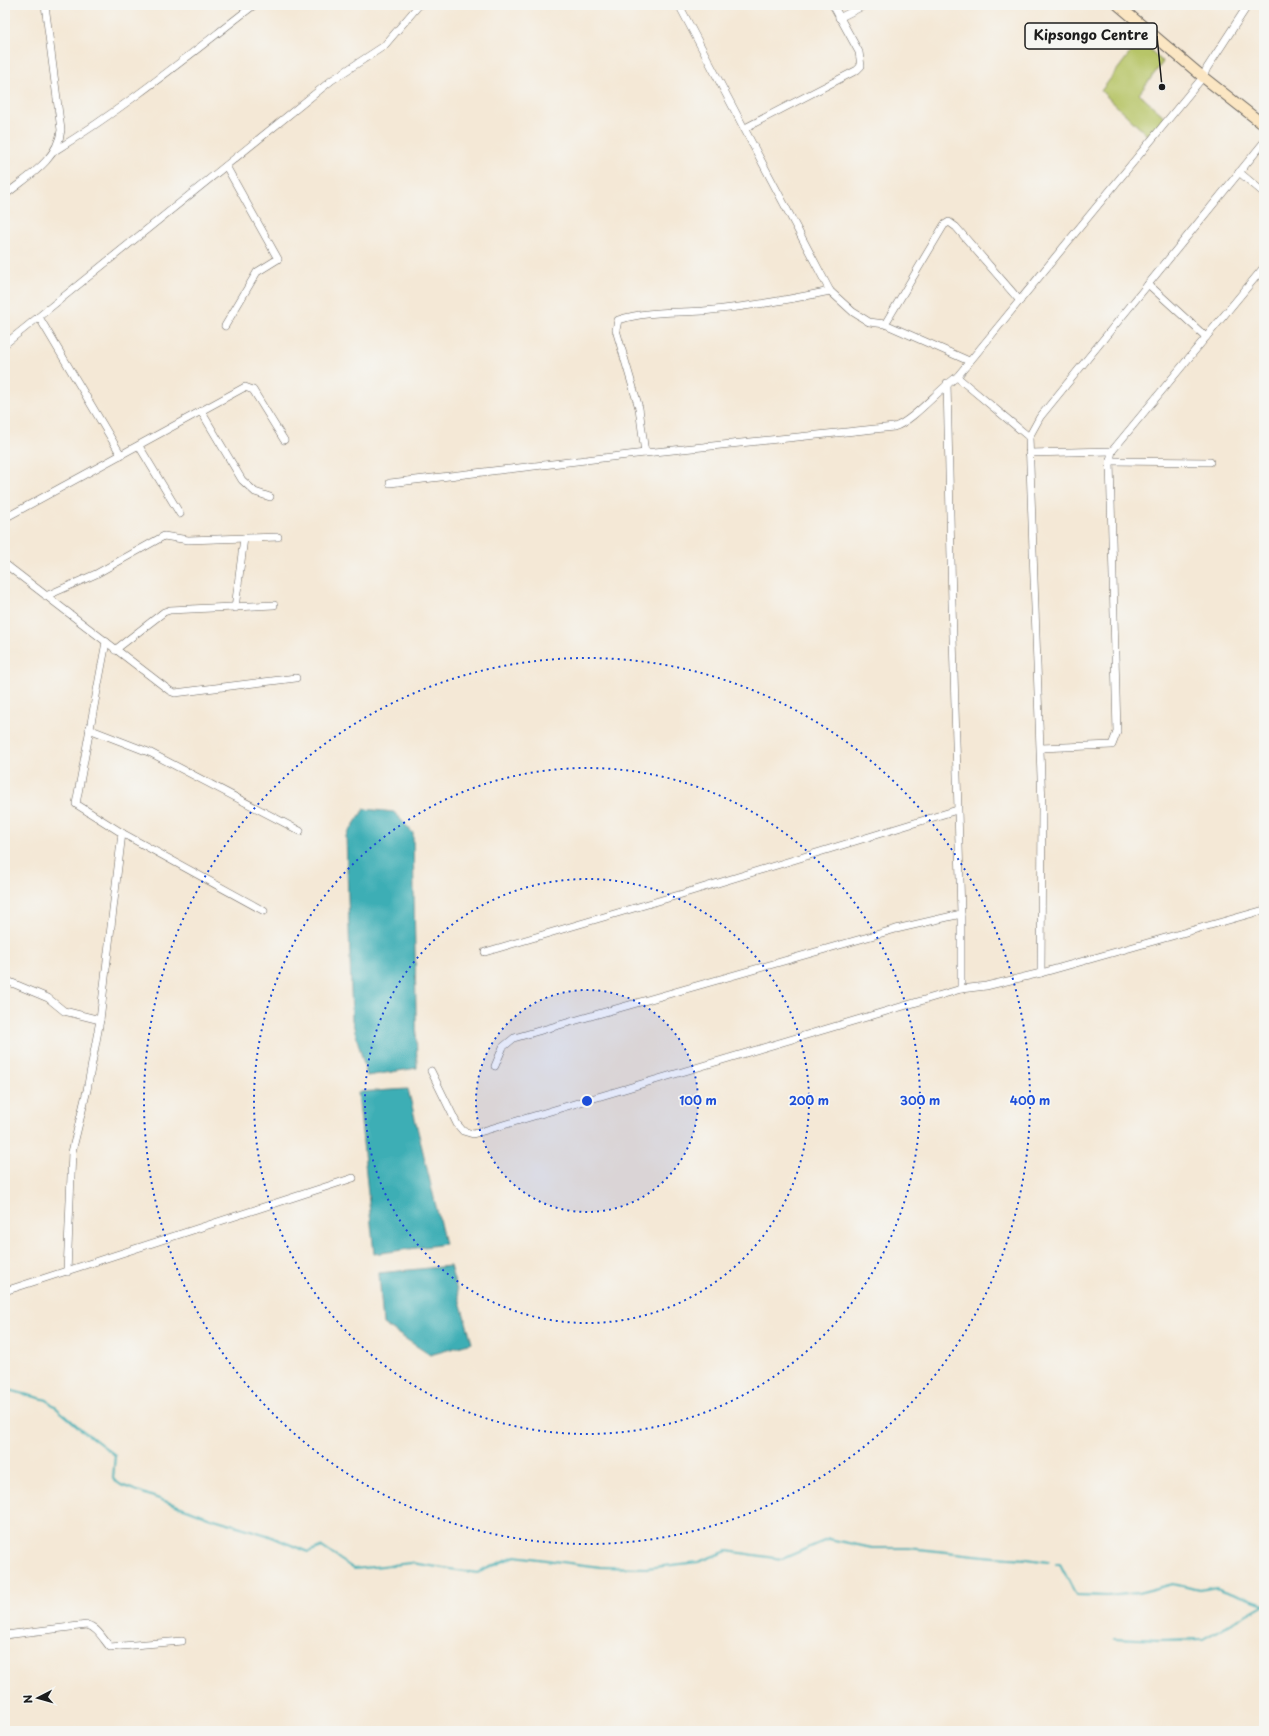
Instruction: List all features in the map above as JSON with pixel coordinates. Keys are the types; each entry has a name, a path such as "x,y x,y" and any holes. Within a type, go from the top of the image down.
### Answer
{"street":[{"path":"45,5 61,130 60,141 56,150"},
{"path":"5,195 46,161 56,150 95,126 254,5"},
{"path":"5,344 332,80 384,46 419,5"},
{"path":"679,5 830,290 854,312 869,322 885,324 969,361"},
{"path":"745,128 857,70 861,66 859,52 832,5"},
{"path":"840,18 865,5"},
{"path":"1118,5 1203,77 1264,125"},
{"path":"390,483 645,453 899,426 947,383 957,377 1203,77 1207,68 1248,5"},
{"path":"1041,973 1041,748 1029,437 1040,416 1264,142"},
{"path":"225,326 257,272 278,259 226,166"},
{"path":"1239,172 1264,193"},
{"path":"885,324 944,225 949,222 956,226 1020,301"},
{"path":"1041,748 1112,745 1116,732 1110,461 1112,451 1264,267"},
{"path":"1148,284 1206,337"},
{"path":"645,453 639,408 616,330 618,320 635,315 704,311 775,302 830,290"},
{"path":"39,318 121,455"},
{"path":"957,377 1029,437"},
{"path":"947,383 957,810 961,914 961,989"},
{"path":"5,518 241,389 249,387 253,390 284,440"},
{"path":"201,411 242,480 255,492 270,497"},
{"path":"139,446 180,514"},
{"path":"1029,453 1112,451"},
{"path":"1110,461 1210,462"},
{"path":"46,596 96,574 164,536 188,540 278,537"},
{"path":"235,608 244,538"},
{"path":"5,564 115,650 170,691 175,693 296,678"},
{"path":"115,650 164,612 170,610 274,605"},
{"path":"106,642 76,804 122,833 264,911"},
{"path":"89,729 151,753 300,831"},
{"path":"485,952 682,894 957,810"},
{"path":"67,1272 72,1152 87,1090 100,1020 122,833"},
{"path":"431,1071 457,1124 463,1131 473,1134 961,989 986,986 1041,973 1264,910"},
{"path":"495,1066 503,1047 514,1038 896,930 961,914"},
{"path":"5,980 48,998 64,1011 100,1020"},
{"path":"5,1291 353,1178"},
{"path":"5,1634 86,1625 92,1626 110,1647 182,1641"}],"green space":[{"path":"1140,40 1163,62 1139,94 1165,117 1148,136 1101,91"}],"water":[{"path":"364,809 394,812 413,833 417,1068 367,1076 352,1020 346,836"},
{"path":"408,1089 445,1244 374,1254 358,1092"},
{"path":"450,1266 472,1343 430,1355 383,1324 379,1273"}],"waterway":[{"path":"5,1389 47,1400 82,1430 115,1455 113,1479 121,1485 211,1518 267,1535 308,1552 322,1547 354,1569 411,1563 477,1573 515,1556 600,1567 646,1568 698,1562 727,1551 782,1559 829,1539 872,1548 908,1548 1048,1562"},
{"path":"1056,1564 1060,1564 1076,1595 1108,1596 1138,1593 1173,1584 1200,1590 1216,1587 1264,1604"},
{"path":"1115,1638 1160,1640 1203,1639 1263,1605"}],"place":[{"name":"Kipsongo Centre","path":"1162,87"}]}
